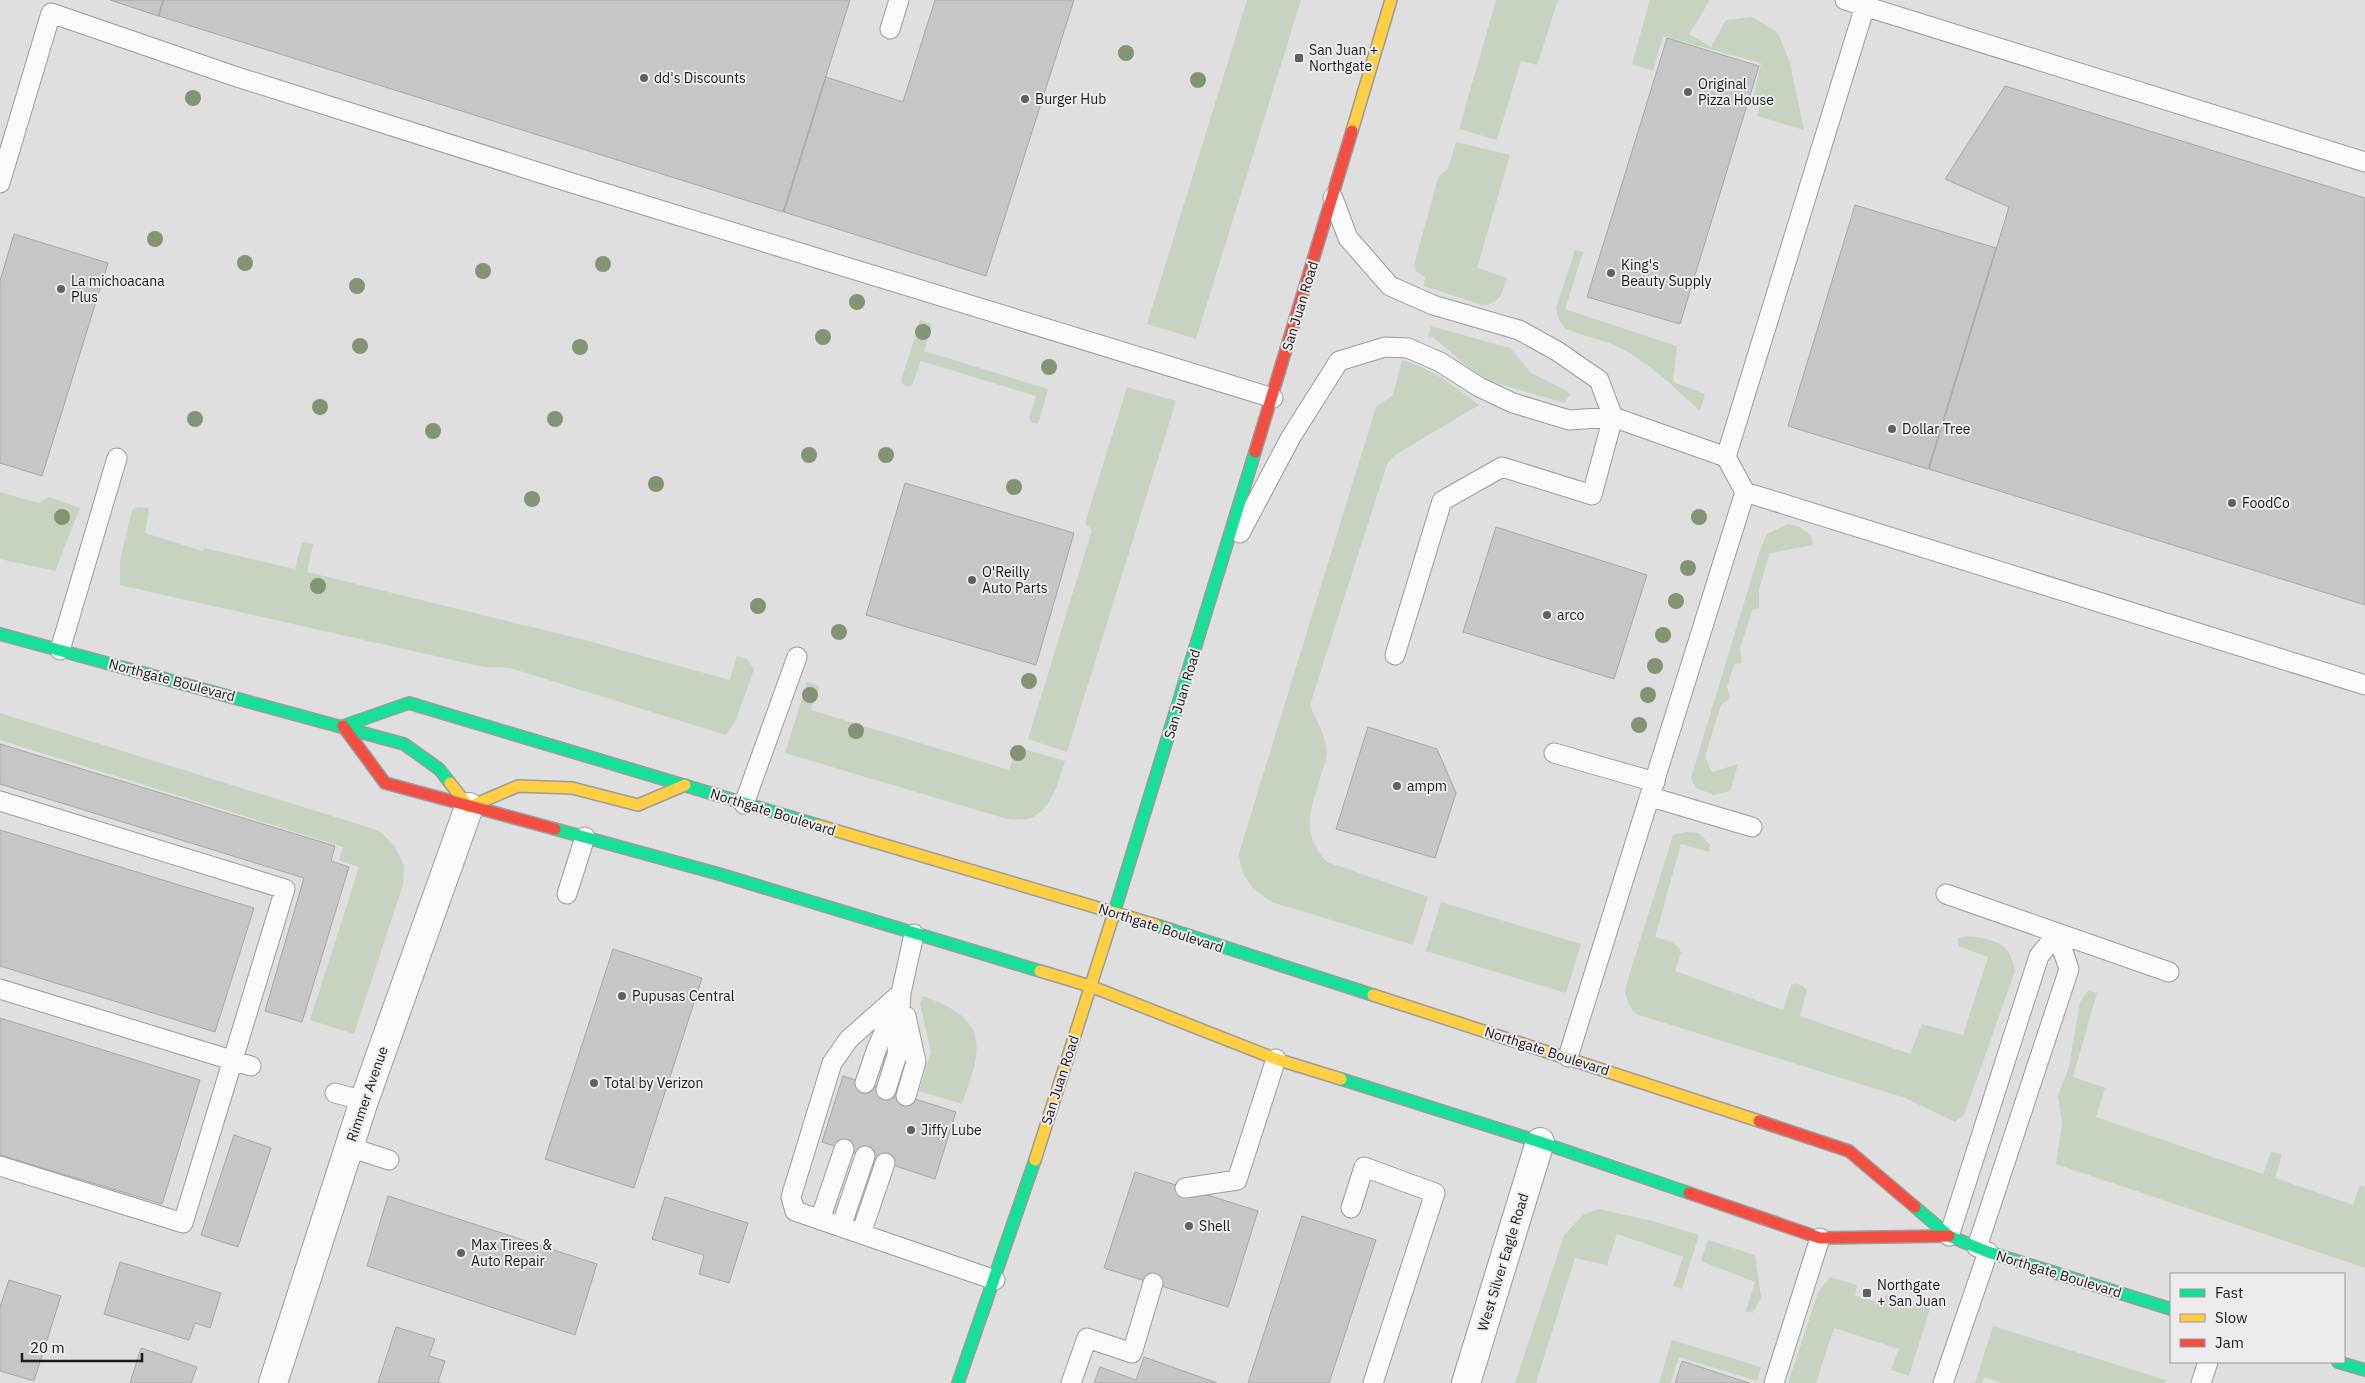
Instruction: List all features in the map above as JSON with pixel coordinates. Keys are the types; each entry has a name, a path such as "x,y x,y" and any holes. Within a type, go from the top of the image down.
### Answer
{"main road":[{"name":"San Juan Road","path":"958,1383 995,1280 1114,912 1273,398 1391,0"},
{"name":"Northgate Boulevard","path":"0,634 343,726 409,704 1114,912 1568,1057 1849,1151 1949,1236 1983,1250 2170,1310"},
{"name":"Northgate Boulevard","path":"343,726 385,783 719,874 1090,986 1276,1059 1540,1142 1820,1238 1949,1236"},
{"path":"343,726 404,744 439,769 470,807 518,786 572,788 638,805 685,785"},
{"path":"2341,1363 2365,1370"}],"street":[{"name":"Rimmer Avenue","path":"273,1383 364,1101 470,807"},
{"name":"West Silver Eagle Road","path":"1466,1383 1540,1142"}],"lane":[{"path":"890,29 899,0"},
{"path":"1845,0 2365,162"},
{"path":"1726,457 1865,6"},
{"path":"2,173 51,14 234,76 1273,398"},
{"path":"1333,198 1348,238 1390,286 1433,305 1519,330 1557,351 1599,380 1613,417 1592,496 1502,467 1442,501 1395,655"},
{"path":"1220,572 1291,437 1339,361 1385,347 1408,348 1440,362 1479,387 1513,403 1569,420 1613,417 1726,457 1745,492 2365,685"},
{"path":"60,650 117,458"},
{"path":"1568,1057 1745,492"},
{"path":"744,804 798,657"},
{"path":"1554,753 1752,827"},
{"path":"0,801 285,889 182,1223 0,1166"},
{"path":"567,894 585,837"},
{"path":"1946,894 2169,972"},
{"path":"886,1090 897,1055 901,993 914,934"},
{"path":"1949,1236 2039,956 2057,934"},
{"path":"1943,1383 2068,969 2057,934"},
{"path":"0,989 250,1066"},
{"path":"865,1083 877,1048 901,993"},
{"path":"901,993 916,1062 906,1096"},
{"path":"901,993 849,1039 832,1063 791,1197 795,1211 995,1280"},
{"path":"1185,1188 1237,1180 1276,1059"},
{"path":"335,1092 364,1101"},
{"path":"349,1148 389,1160"},
{"path":"820,1220 844,1149"},
{"path":"841,1227 865,1156"},
{"path":"862,1234 885,1162"},
{"path":"1351,1208 1364,1167 1435,1193 1373,1383"},
{"path":"1774,1383 1820,1238"},
{"path":"1071,1383 1087,1338 1132,1352 1153,1283"},
{"path":"2201,1383 2208,1363"}],"green space":[{"path":"1247,0 1301,0 1196,339 1147,324"},
{"path":"1496,0 1558,0 1537,65 1521,61 1497,140 1459,129"},
{"path":"1650,0 1710,0 1689,34 1711,47 1726,20 1752,17 1778,33 1790,63 1804,130 1757,116 1761,101 1753,99 1761,63 1663,36 1653,71 1632,64"},
{"path":"1456,142 1510,155 1477,268 1507,278 1504,289 1493,303 1482,305 1424,286 1425,277 1416,271 1414,265 1438,178 1448,168"},
{"path":"1575,250 1583,252 1565,309 1677,346 1673,382 1705,394 1700,411 1661,376 1629,353 1612,344 1566,329 1560,322 1556,308"},
{"path":"920,320 932,324 924,351 1048,389 1038,424 1032,423 1029,418 1036,396 921,361 911,387 905,386 901,381"},
{"path":"1431,326 1510,348 1531,373 1567,391 1570,395 1564,403 1489,381 1468,367 1433,337 1428,338"},
{"path":"1402,360 1433,373 1479,405 1395,455 1387,464 1310,705 1323,734 1327,753 1311,810 1310,831 1318,851 1327,862 1428,897 1413,945 1272,902 1248,882 1242,869 1239,853 1376,407 1393,395"},
{"path":"1127,387 1176,401 1067,752 1028,739 1092,530 1085,523"},
{"path":"0,492 38,503 49,497 80,508 55,571 0,559"},
{"path":"138,507 149,508 145,533 203,551 204,548 295,569 302,542 313,544 307,572 581,639 730,680 737,656 747,659 754,669 736,720 726,735 510,668 484,667 120,585 120,561 132,510"},
{"path":"1788,524 1799,527 1811,535 1813,545 1770,553 1759,589 1759,608 1752,610 1740,649 1742,663 1734,664 1727,687 1730,698 1721,705 1705,757 1712,772 1738,764 1730,791 1714,795 1696,788 1691,778 1760,550 1767,534"},
{"path":"807,682 819,686 811,710 1009,770 1017,747 1065,761 1054,793 1044,808 1031,818 1022,820 1007,819 785,753"},
{"path":"0,713 374,829 383,834 395,847 404,865 403,885 354,1034 310,1020 359,867 339,860 343,847 0,740"},
{"path":"1686,832 1699,833 1710,845 1709,852 1681,844 1655,937 1670,942 1679,948 1681,952 1675,971 1783,1010 1791,985 1795,983 1803,986 1807,991 1800,1016 1910,1054 1922,1024 1963,1035 1988,957 1958,946 1958,938 1970,936 1982,938 1996,942 2005,948 2011,957 2015,971 1964,1115 1955,1122 1905,1098 1636,1014 1631,1009 1625,989 1673,835"},
{"path":"1441,902 1581,944 1566,993 1426,951"},
{"path":"2088,991 2097,993 2073,1077 2105,1088 2096,1117 2263,1174 2271,1152 2282,1154 2275,1178 2353,1205 2360,1185 2365,1187 2365,1268 2056,1164 2062,1123 2058,1096 2069,1067 2080,1002"},
{"path":"923,996 945,1005 960,1015 970,1025 976,1037 977,1051 974,1066 962,1104 919,1091 931,1052 920,1004"},
{"path":"1599,1209 1656,1222 1699,1235 1682,1289 1673,1286 1683,1257 1617,1234 1607,1265 1575,1258 1536,1383 1515,1383 1564,1235 1584,1214"},
{"path":"1708,1240 1755,1255 1761,1297 1753,1313 1746,1311 1755,1282 1701,1261"},
{"path":"1830,1277 1857,1285 1855,1295 1883,1304 1886,1294 1930,1308 1909,1376 1891,1370 1899,1349 1834,1328 1816,1383 1788,1383 1818,1293"},
{"path":"1993,1326 2166,1380 2165,1383 2003,1383 1984,1377 1982,1383 1975,1383"},
{"path":"1672,1340 1761,1367 1757,1381 1679,1357 1671,1383 1659,1383"}],"building":[{"path":"110,0 163,0 158,16"},
{"path":"164,0 850,0 783,212 159,16"},
{"path":"935,0 1074,0 986,276 784,212 826,77 903,102"},
{"path":"1667,38 1759,66 1680,324 1587,297"},
{"path":"2005,86 2365,198 2365,605 1929,469 2009,207 1945,179"},
{"path":"1855,205 1996,248 1928,469 1788,426"},
{"path":"14,234 108,263 42,476 0,463 0,281"},
{"path":"905,483 1074,533 1036,665 866,615"},
{"path":"1496,527 1647,575 1614,679 1463,632"},
{"path":"1368,727 1437,749 1456,793 1435,858 1336,829"},
{"path":"0,744 335,846 331,861 349,867 302,1022 265,1011 304,878 0,784"},
{"path":"0,830 254,908 215,1032 0,966"},
{"path":"613,949 702,978 634,1188 545,1159"},
{"path":"0,1018 200,1080 162,1204 0,1155"},
{"path":"843,1076 956,1112 935,1179 822,1142"},
{"path":"234,1135 271,1148 238,1247 201,1235"},
{"path":"1135,1172 1258,1211 1228,1307 1104,1268"},
{"path":"388,1196 597,1264 575,1335 367,1266"},
{"path":"665,1197 748,1223 729,1283 699,1274 704,1255 652,1239"},
{"path":"1302,1216 1376,1240 1329,1383 1248,1383"},
{"path":"120,1262 221,1293 210,1328 195,1323 189,1340 104,1314"},
{"path":"9,1280 61,1296 34,1381 0,1371 0,1307"},
{"path":"396,1327 435,1339 429,1356 445,1361 438,1382 441,1383 378,1383"},
{"path":"141,1348 197,1367 191,1383 130,1383"},
{"path":"1144,1357 1217,1383 1094,1383 1100,1367 1136,1380"},
{"path":"1682,1361 1749,1383 1675,1383"}],"traffic: fast":[{"path":"1114,913 1255,452"},
{"path":"0,634 404,744 439,769 450,783"},
{"path":"343,726 409,703 817,825"},
{"path":"555,829 719,874 1040,971"},
{"path":"1156,925 1373,995"},
{"path":"1341,1079 1540,1142 1689,1193"},
{"path":"958,1383 1035,1160"},
{"path":"1915,1207 1949,1236 1988,1252 2170,1309"},
{"path":"2341,1363 2365,1370"}],"traffic: slow":[{"path":"1352,131 1391,0"},
{"path":"450,783 469,807 518,786 572,788 638,805 685,785"},
{"path":"817,825 1156,925"},
{"path":"1035,1160 1114,913"},
{"path":"1040,971 1090,986 1276,1059 1341,1079"},
{"path":"1373,995 1759,1121"}],"traffic: jam":[{"path":"1255,452 1352,131"},
{"path":"343,726 385,783 555,829"},
{"path":"1759,1121 1849,1151 1915,1207"},
{"path":"1689,1193 1820,1238 1949,1236"}],"place":[{"name":"San Juan + Northgate","path":"1299,58"},
{"name":"dd's Discounts","path":"644,78"},
{"name":"Original Pizza House","path":"1688,92"},
{"name":"Burger Hub","path":"1025,99"},
{"name":"King's Beauty Supply","path":"1611,273"},
{"name":"La michoacana Plus","path":"61,289"},
{"name":"Dollar Tree","path":"1892,429"},
{"name":"FoodCo","path":"2232,503"},
{"name":"O'Reilly Auto Parts","path":"972,580"},
{"name":"arco","path":"1547,615"},
{"name":"ampm","path":"1397,786"},
{"name":"Pupusas Central","path":"622,996"},
{"name":"Total by Verizon","path":"594,1083"},
{"name":"Jiffy Lube","path":"911,1130"},
{"name":"Shell","path":"1189,1226"},
{"name":"Max Tirees & Auto Repair","path":"461,1253"},
{"name":"Northgate + San Juan","path":"1867,1293"}]}
